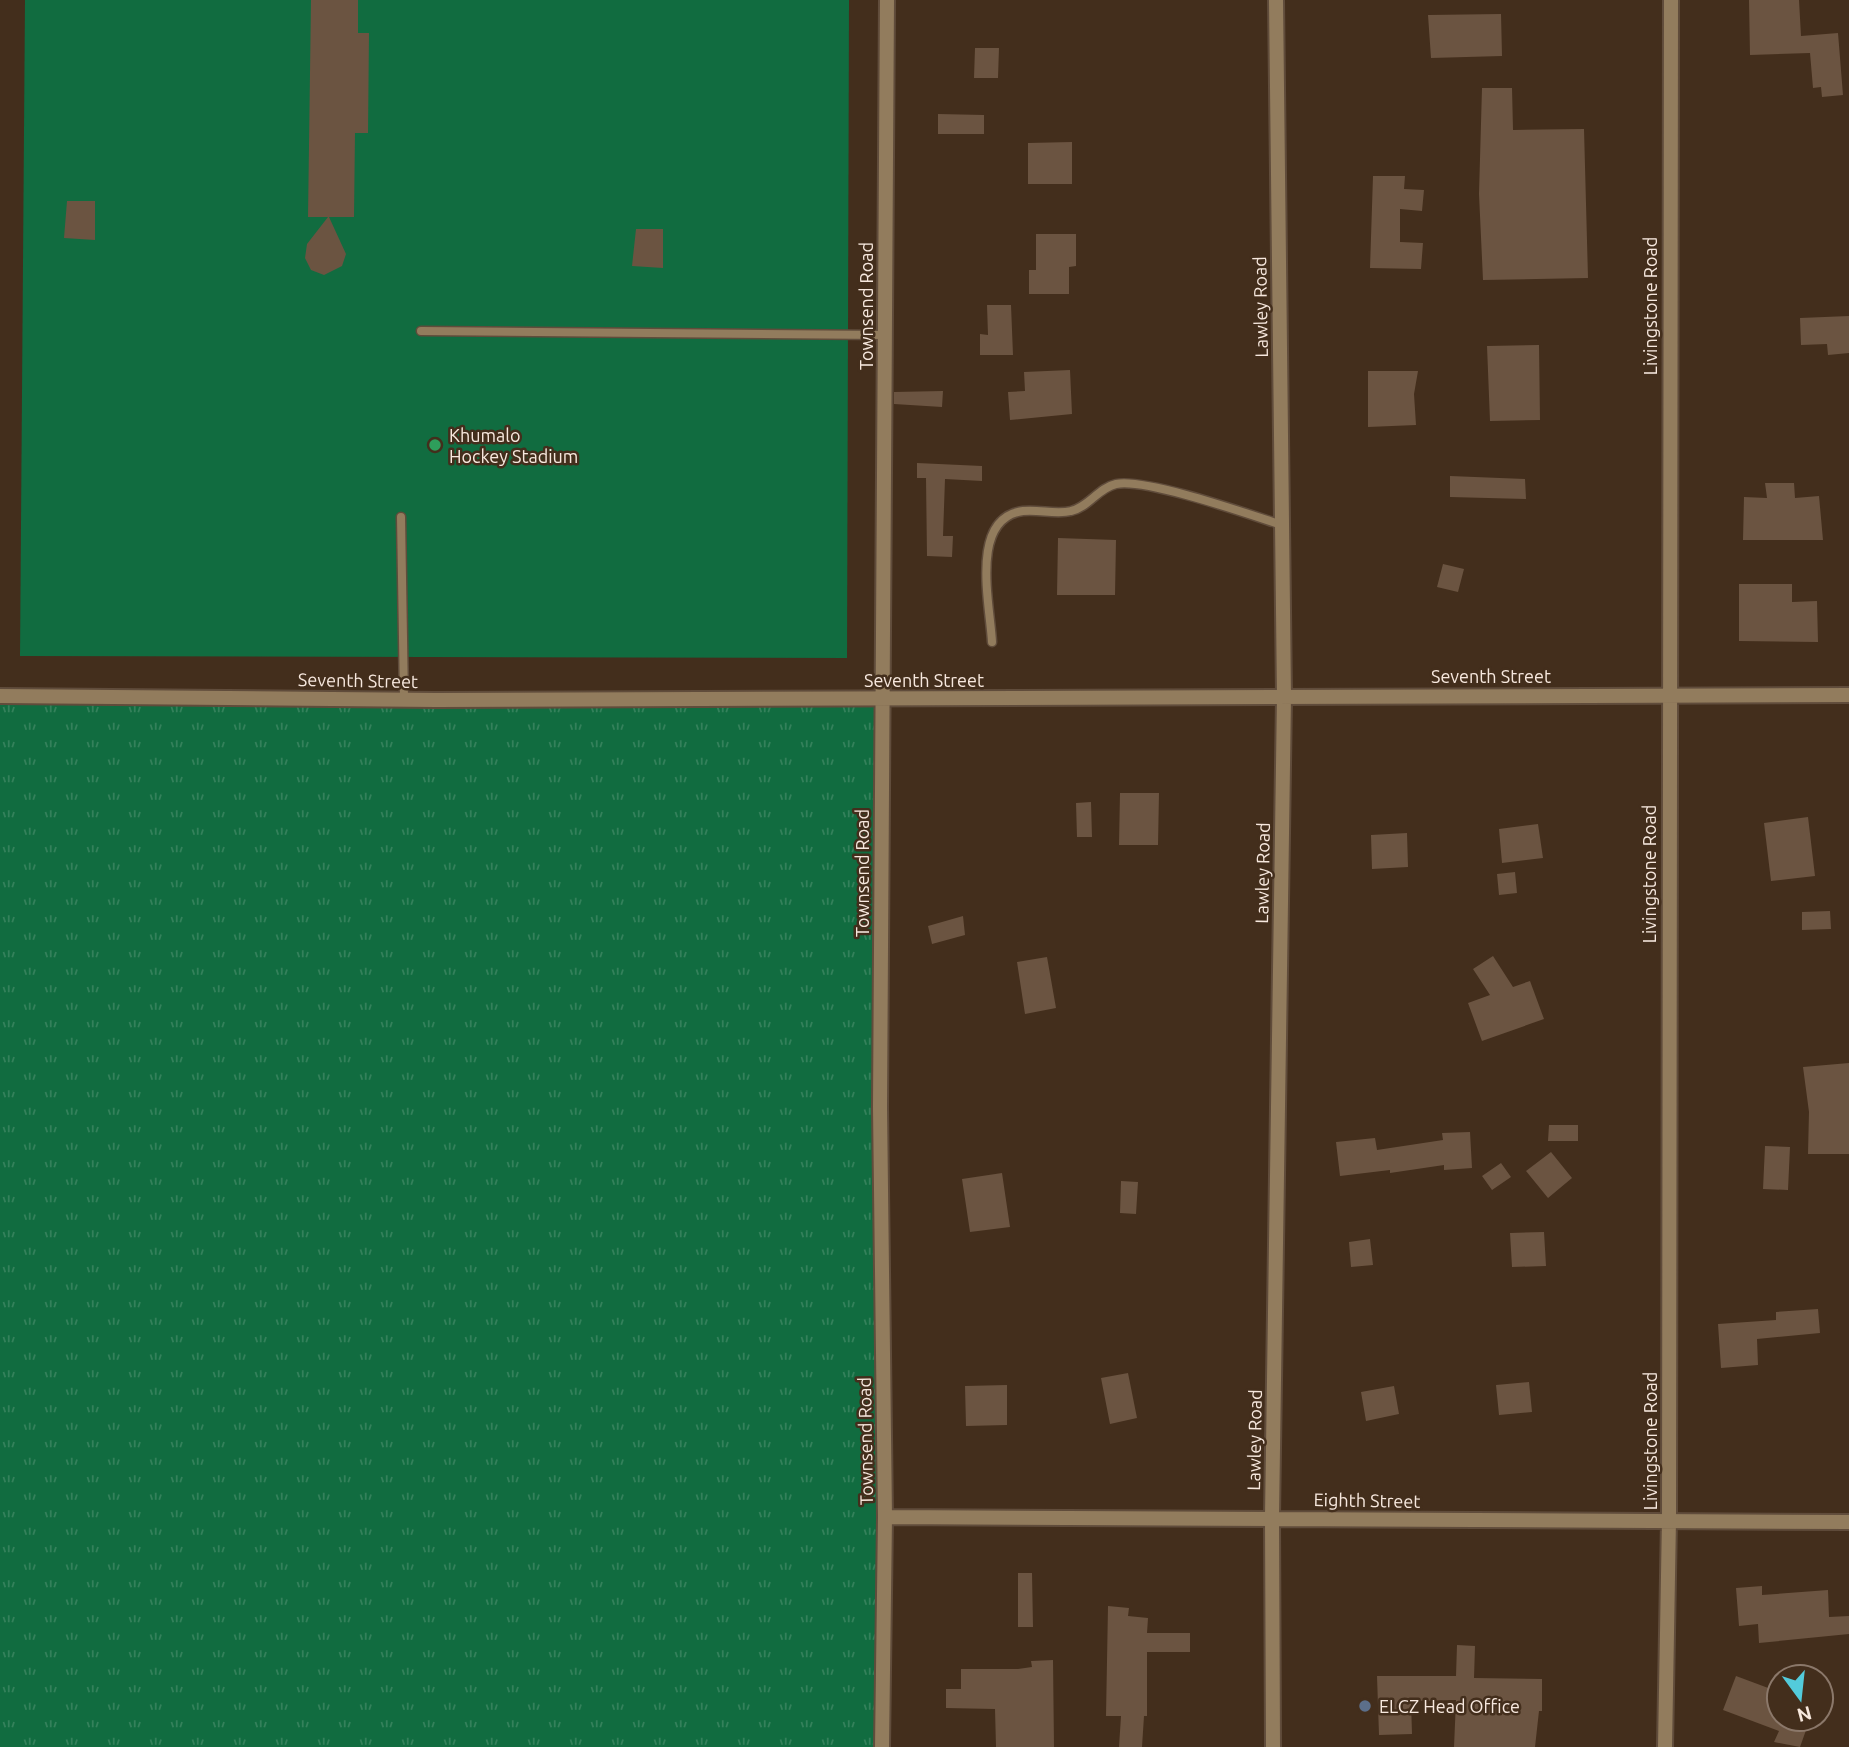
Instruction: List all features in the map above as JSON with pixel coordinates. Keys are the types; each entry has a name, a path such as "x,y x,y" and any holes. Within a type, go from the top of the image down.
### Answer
{"street":[{"name":"Townsend Road","path":"883,1747 885,1517 880,1107 887,0"},
{"name":"Lawley Road","path":"1273,1747 1272,1517 1284,697 1276,0"},
{"name":"Livingstone Road","path":"1665,1747 1669,1520 1671,0"},
{"name":"Seventh Street","path":"0,696 883,699 1849,695"},
{"name":"Eighth Street","path":"885,1517 1849,1522"}],"lane":[{"path":"421,331 885,335"},
{"path":"992,642 987,560 989,538 999,521 1021,511 1075,511 1104,488 1131,483 1282,525"},
{"path":"401,517 404,699"}],"green space":[{"name":"Khumalo Hockey Stadium","path":"25,0 849,0 847,658 20,656"},
{"path":"0,696 883,699 878,1747 0,1747"}],"building":[{"path":"311,0 358,0 358,33 369,33 368,133 355,133 354,217 329,217 346,254 342,266 324,275 311,270 305,258 307,244 328,217 308,217"},
{"path":"1749,0 1799,0 1801,36 1838,33 1843,95 1822,97 1821,87 1813,88 1810,53 1750,55"},
{"path":"1501,14 1502,56 1431,58 1428,15"},
{"path":"975,48 999,48 998,78 974,78"},
{"path":"1482,88 1512,88 1513,130 1584,129 1588,278 1483,280 1479,194"},
{"path":"938,114 984,115 984,134 938,134"},
{"path":"1072,142 1072,184 1028,184 1028,143"},
{"path":"1373,176 1405,176 1404,189 1424,190 1422,211 1400,209 1400,242 1423,243 1421,269 1370,268"},
{"path":"67,201 95,201 95,240 64,238"},
{"path":"636,229 663,229 663,268 632,266"},
{"path":"1036,234 1076,234 1076,266 1069,267 1069,294 1029,294 1029,270 1036,270"},
{"path":"987,305 1011,305 1013,355 980,355 980,334 988,335"},
{"path":"1849,316 1849,353 1828,355 1827,344 1801,345 1800,318"},
{"path":"1539,345 1540,420 1490,421 1487,346"},
{"path":"1070,370 1072,414 1010,420 1008,392 1025,391 1024,372"},
{"path":"1368,371 1418,371 1414,394 1416,425 1368,427"},
{"path":"943,391 942,407 894,404 894,392"},
{"path":"917,463 982,466 982,481 945,479 943,536 953,536 952,557 927,556 926,478 917,478"},
{"path":"1450,476 1525,479 1526,499 1450,497"},
{"path":"1765,483 1794,483 1795,498 1819,496 1823,540 1743,540 1744,497 1767,498"},
{"path":"1058,538 1116,540 1115,595 1057,595"},
{"path":"1443,564 1464,569 1458,592 1437,587"},
{"path":"1739,584 1792,584 1792,602 1817,601 1818,642 1739,641"},
{"path":"1120,793 1159,793 1158,845 1119,845"},
{"path":"1091,802 1092,837 1077,837 1076,803"},
{"path":"1808,817 1815,876 1771,881 1764,823"},
{"path":"1538,824 1543,858 1502,863 1499,829"},
{"path":"1407,833 1408,867 1372,869 1371,835"},
{"path":"1515,872 1517,893 1499,895 1497,874"},
{"path":"1830,911 1831,929 1802,930 1802,912"},
{"path":"963,916 965,935 932,944 928,926"},
{"path":"1493,956 1513,987 1530,981 1544,1019 1482,1041 1468,1003 1490,995 1473,969"},
{"path":"1047,957 1056,1008 1025,1014 1017,962"},
{"path":"1849,1063 1849,1154 1808,1154 1809,1112 1803,1067"},
{"path":"1549,1125 1578,1125 1578,1141 1548,1141"},
{"path":"1470,1132 1472,1168 1444,1170 1444,1165 1390,1173 1390,1170 1340,1176 1336,1142 1375,1138 1377,1150 1443,1140 1442,1133"},
{"path":"1765,1146 1790,1147 1788,1190 1763,1189"},
{"path":"1551,1152 1572,1178 1548,1198 1526,1171"},
{"path":"1501,1163 1511,1177 1492,1190 1482,1176"},
{"path":"1002,1173 1010,1227 970,1232 962,1179"},
{"path":"1121,1181 1138,1182 1136,1214 1120,1213"},
{"path":"1544,1232 1546,1266 1512,1267 1510,1233"},
{"path":"1370,1239 1373,1265 1351,1267 1349,1242"},
{"path":"1818,1309 1820,1333 1757,1339 1758,1365 1721,1368 1718,1324 1776,1320 1776,1312"},
{"path":"1128,1373 1137,1418 1110,1424 1101,1378"},
{"path":"1529,1382 1532,1412 1499,1415 1496,1385"},
{"path":"1007,1385 1007,1425 966,1426 965,1386"},
{"path":"1394,1386 1399,1414 1366,1421 1361,1392"},
{"path":"1018,1573 1032,1573 1033,1627 1018,1627"},
{"path":"1762,1586 1762,1595 1828,1590 1829,1617 1849,1616 1849,1634 1759,1643 1758,1624 1739,1626 1736,1588"},
{"path":"1108,1606 1129,1608 1128,1616 1148,1618 1147,1633 1190,1633 1190,1652 1147,1652 1147,1716 1144,1716 1142,1747 1119,1747 1121,1716 1106,1716"},
{"path":"1457,1645 1475,1646 1474,1678 1542,1679 1542,1711 1539,1711 1535,1747 1454,1747 1456,1700 1411,1701 1412,1734 1379,1735 1377,1676 1456,1676"},
{"path":"1053,1660 1054,1747 996,1747 995,1709 946,1708 946,1689 961,1689 961,1669 1018,1669 1032,1667 1031,1661"},
{"path":"1736,1676 1765,1687 1765,1726 1723,1710"},
{"path":"1778,1733 1805,1733 1800,1747 1774,1742"}],"place":[{"name":"Khumalo Hockey Stadium","path":"435,445"},
{"name":"ELCZ Head Office","path":"1365,1706"}]}
